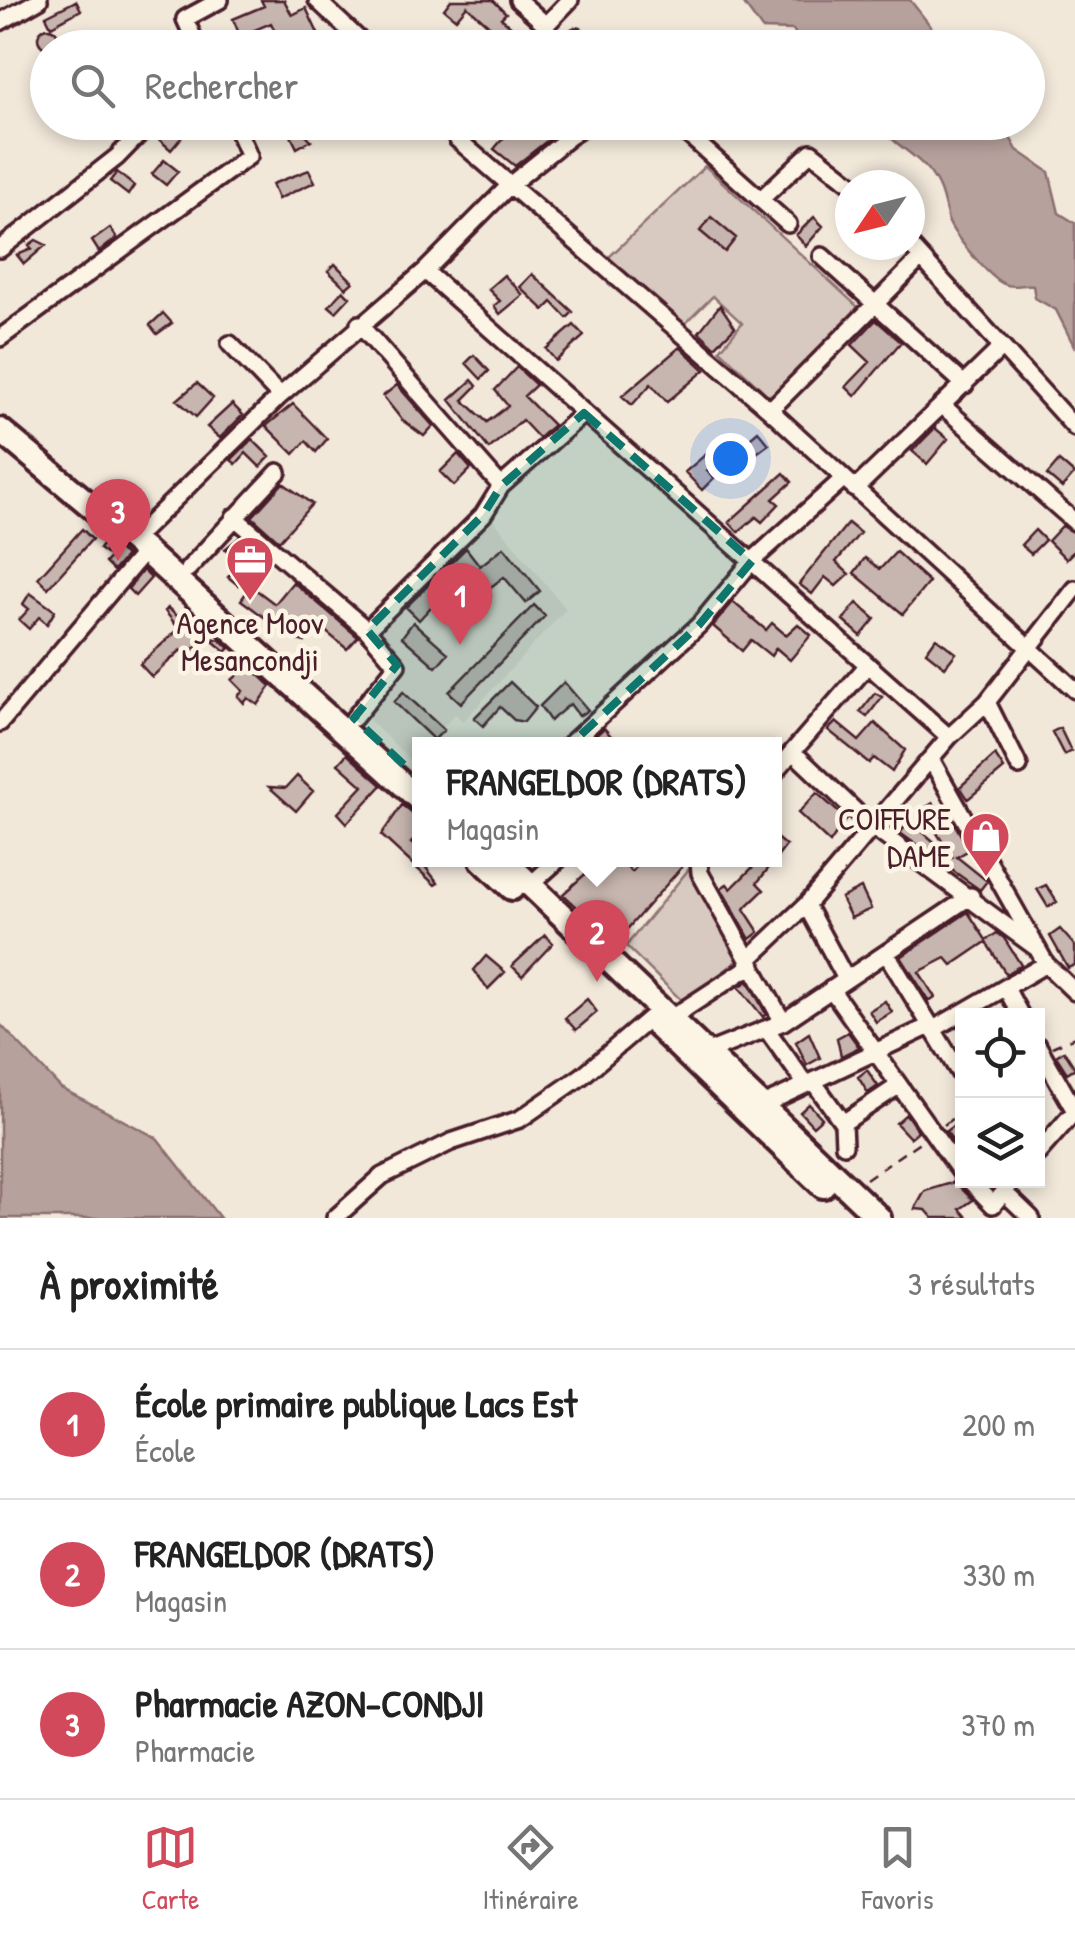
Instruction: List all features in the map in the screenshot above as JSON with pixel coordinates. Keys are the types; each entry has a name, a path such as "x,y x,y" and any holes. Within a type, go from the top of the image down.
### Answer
{"highway":[{"path":"0,411 412,792"},
{"path":"0,430 144,541 188,570 412,772"},
{"path":"490,867 660,1018 708,1052 879,1218"},
{"path":"511,867 856,1218"}],"street":[{"path":"0,22 39,0"},
{"path":"190,30 185,19 220,0"},
{"path":"317,0 349,30"},
{"path":"518,0 547,30"},
{"path":"546,25 570,0"},
{"path":"0,250 134,140"},
{"path":"0,338 249,156 243,140"},
{"path":"459,140 770,410 1075,690"},
{"path":"0,723 144,541 280,396 425,270 511,184 566,140"},
{"path":"694,140 788,224"},
{"path":"761,200 811,152 835,171"},
{"path":"822,256 965,385"},
{"path":"770,410 876,304 909,260"},
{"path":"924,260 1075,428"},
{"path":"425,270 949,737"},
{"path":"359,324 501,486"},
{"path":"230,344 280,396"},
{"path":"578,737 699,625 752,561 944,407 1002,347"},
{"path":"944,407 1075,522"},
{"path":"368,630 483,515 501,486 584,413"},
{"path":"188,570 278,472"},
{"path":"234,517 368,630 397,665 354,718"},
{"path":"334,1218 382,1176 451,1142 520,1119 660,1018 750,962 806,905 949,737 987,702 1075,589"},
{"path":"782,764 867,666"},
{"path":"987,702 1019,766"},
{"path":"793,752 871,826 971,896 1035,947"},
{"path":"932,761 1035,947 1046,964 1075,992"},
{"path":"530,885 550,867"},
{"path":"700,867 784,1022"},
{"path":"708,1052 784,1022 971,896"},
{"path":"806,905 846,978"},
{"path":"886,953 955,1065"},
{"path":"763,1105 931,1028 1007,990 1046,964"},
{"path":"831,989 955,1165"},
{"path":"1007,990 1017,1008"},
{"path":"767,1030 843,1123 844,1145"},
{"path":"1045,1060 1074,1111 1045,1145"},
{"path":"843,1123 898,1086"},
{"path":"976,1188 992,1205 1007,1188"},
{"path":"1010,1188 1030,1218"}],"path":[{"path":"1045,1047 1075,1037"},
{"path":"850,1190 955,1116"}],"highlighted area":[{"path":"584,413 752,561 699,625 555,759 494,849 354,718 397,665 367,630 483,515 501,486"}],"shaded area":[{"path":"741,0 910,0 934,30 793,30 762,29"},
{"path":"894,140 1011,140 1017,150 1049,172 1059,213 1075,223 1075,348 1056,310 1035,298 1033,285 1004,284 973,255 951,227 933,176"},
{"path":"705,166 858,307 774,401 720,350 742,323 713,296 681,328 608,258"},
{"path":"488,513 566,609 463,722 455,714 434,737 412,737 412,762 363,714 399,663 374,628"},
{"path":"689,869 740,959 683,1002 626,946"},
{"path":"0,1024 61,1088 157,1138 220,1218 0,1218"}],"building":[{"path":"261,0 284,0 292,15 306,8 316,30 274,30 271,23 254,30 238,30 233,19 264,6"},
{"path":"451,0 493,0 506,13 501,18 516,30 494,30 467,6 456,19 444,9"},
{"path":"76,1 81,10 51,26 46,16"},
{"path":"160,140 179,140 171,150"},
{"path":"293,140 311,140 297,148"},
{"path":"502,140 548,140 515,166 494,149"},
{"path":"164,160 178,171 166,185 152,174"},
{"path":"309,170 315,182 278,199 272,184"},
{"path":"117,172 134,186 128,195 110,181"},
{"path":"711,217 736,238 725,252 700,231"},
{"path":"814,217 823,226 806,246 796,235"},
{"path":"110,228 117,238 99,252 92,241"},
{"path":"36,240 46,245 24,264 17,255 32,249 29,245"},
{"path":"335,264 353,282 346,288 328,271"},
{"path":"532,274 573,312 567,318 552,302 544,310 520,287"},
{"path":"504,275 523,295 500,314 494,306 500,301 488,289"},
{"path":"343,290 350,297 336,312 329,306"},
{"path":"720,305 735,327 715,347 699,332"},
{"path":"163,313 172,323 157,334 150,325"},
{"path":"876,320 901,342 855,396 846,387 870,362 852,345"},
{"path":"574,325 584,336 556,361 546,349"},
{"path":"680,347 705,370 667,402 651,384 632,405 622,396"},
{"path":"474,355 489,371 481,379 466,363"},
{"path":"517,367 536,385 524,396 553,425 539,438 522,420 489,449 450,400 472,380 477,386 463,400 487,422 508,406 495,390"},
{"path":"197,383 213,398 196,417 177,400"},
{"path":"397,385 433,426 424,436 402,420 383,396"},
{"path":"232,404 243,415 220,438 207,427"},
{"path":"293,404 327,439 316,452 306,441 294,454 266,426"},
{"path":"935,428 948,439 927,464 912,451"},
{"path":"758,431 769,444 740,465 730,452 707,471 714,478 702,490 685,472 727,436 737,449"},
{"path":"252,439 270,457 260,467 246,453 236,464 231,460"},
{"path":"458,454 471,469 454,486 440,472"},
{"path":"1059,461 1074,474 1062,488 1047,475"},
{"path":"784,473 792,482 773,499 779,504 762,522 756,517 738,532 729,522"},
{"path":"283,483 312,504 279,541 252,517"},
{"path":"848,523 860,533 836,562 849,574 836,586 825,577 812,594 799,584"},
{"path":"1062,526 1075,533 1075,550 1066,559 1048,541"},
{"path":"82,529 92,539 48,588 38,578"},
{"path":"1035,530 1045,540 1031,554 1021,545"},
{"path":"240,537 262,558 238,585 228,577 241,562 225,549"},
{"path":"106,540 126,556 113,571 105,563 110,557 99,549"},
{"path":"504,547 540,591 526,603 504,577 480,595 463,572 419,620 406,607 466,548 480,566"},
{"path":"896,552 929,582 903,614 854,573 865,558 880,569"},
{"path":"143,570 151,578 135,596 128,589"},
{"path":"293,582 358,637 347,649 318,625 305,642 294,639 241,600 251,586 275,604"},
{"path":"30,593 55,611 47,624 39,617 29,629 19,620 29,609 23,604"},
{"path":"733,602 766,630 772,623 786,635 798,624 811,635 790,660 776,648 771,656 751,640 742,651 713,626"},
{"path":"857,603 875,619 861,636 843,620"},
{"path":"534,605 545,616 461,703 449,692"},
{"path":"168,608 177,616 187,609 194,616 185,623 198,635 208,637 187,655 181,650 152,677 140,664 179,629 165,611"},
{"path":"413,622 448,653 436,667 402,637"},
{"path":"208,637 220,640 230,648 226,652"},
{"path":"936,638 956,653 945,667 926,652"},
{"path":"249,665 271,686 258,705 248,698 244,703 238,696 243,691 232,680"},
{"path":"510,682 536,707 524,722 514,720 500,707 483,726 474,718"},
{"path":"564,682 588,710 579,716 570,704 550,721 540,706"},
{"path":"403,692 444,730 431,737 394,702"},
{"path":"875,693 882,697 867,717 860,712"},
{"path":"836,722 859,741 875,723 905,750 892,772 874,758 869,763 828,730"},
{"path":"604,728 612,737 594,737"},
{"path":"1060,728 1071,751 1064,755 1052,732"},
{"path":"347,754 382,785 347,823 338,813 363,786 338,764"},
{"path":"995,755 1004,769 968,799 960,787"},
{"path":"297,776 313,791 296,811 269,787 286,788"},
{"path":"817,793 846,819 830,843 798,813"},
{"path":"933,803 951,825 954,823 969,850 957,857 987,881 980,890 900,833 910,821 953,858 922,810"},
{"path":"402,805 412,813 412,864 381,835"},
{"path":"416,867 425,867 438,883 435,885"},
{"path":"593,867 627,867 632,872 636,867 682,867 615,943 563,894"},
{"path":"753,867 770,867 757,883 764,890 744,909 759,932 750,939 721,888 727,884 731,889"},
{"path":"1046,885 1057,902 1048,907 1037,889"},
{"path":"861,888 871,909 851,918 841,898"},
{"path":"968,912 986,940 997,933 1004,938 1021,965 1006,974 986,942 952,965 946,958 919,972 935,997 929,1001 901,957"},
{"path":"1060,929 1075,946 1075,965 1068,968 1050,936"},
{"path":"545,935 553,943 522,976 512,966"},
{"path":"486,956 505,972 488,989 474,970"},
{"path":"748,981 766,1014 763,1017 739,987"},
{"path":"587,999 597,1012 576,1030 565,1018"},
{"path":"885,1001 892,1012 876,1022 869,1011"},
{"path":"848,1032 859,1047 841,1056 837,1038"},
{"path":"809,1033 820,1058 807,1065 796,1042"},
{"path":"1064,1051 1075,1068 1067,1073 1056,1056"},
{"path":"867,1070 878,1086 868,1093 858,1077"},
{"path":"809,1104 822,1118 813,1126 800,1112"},
{"path":"906,1114 918,1131 910,1138 896,1123"},
{"path":"955,1124 955,1144 946,1131"},
{"path":"955,1182 955,1188 961,1188 973,1200 960,1209 968,1218 933,1218 926,1210 915,1209 925,1191"}],"place":[{"name":"Pharmacie AZON-CONDJI","path":"118,561"},
{"name":"Agence Moov Mesancondji","path":"250,602"},
{"name":"École primaire publique Lacs Est","path":"460,645"},
{"name":"COIFFURE DAME","path":"986,878"},
{"name":"FRANGELDOR (DRATS)","path":"597,982"}]}
